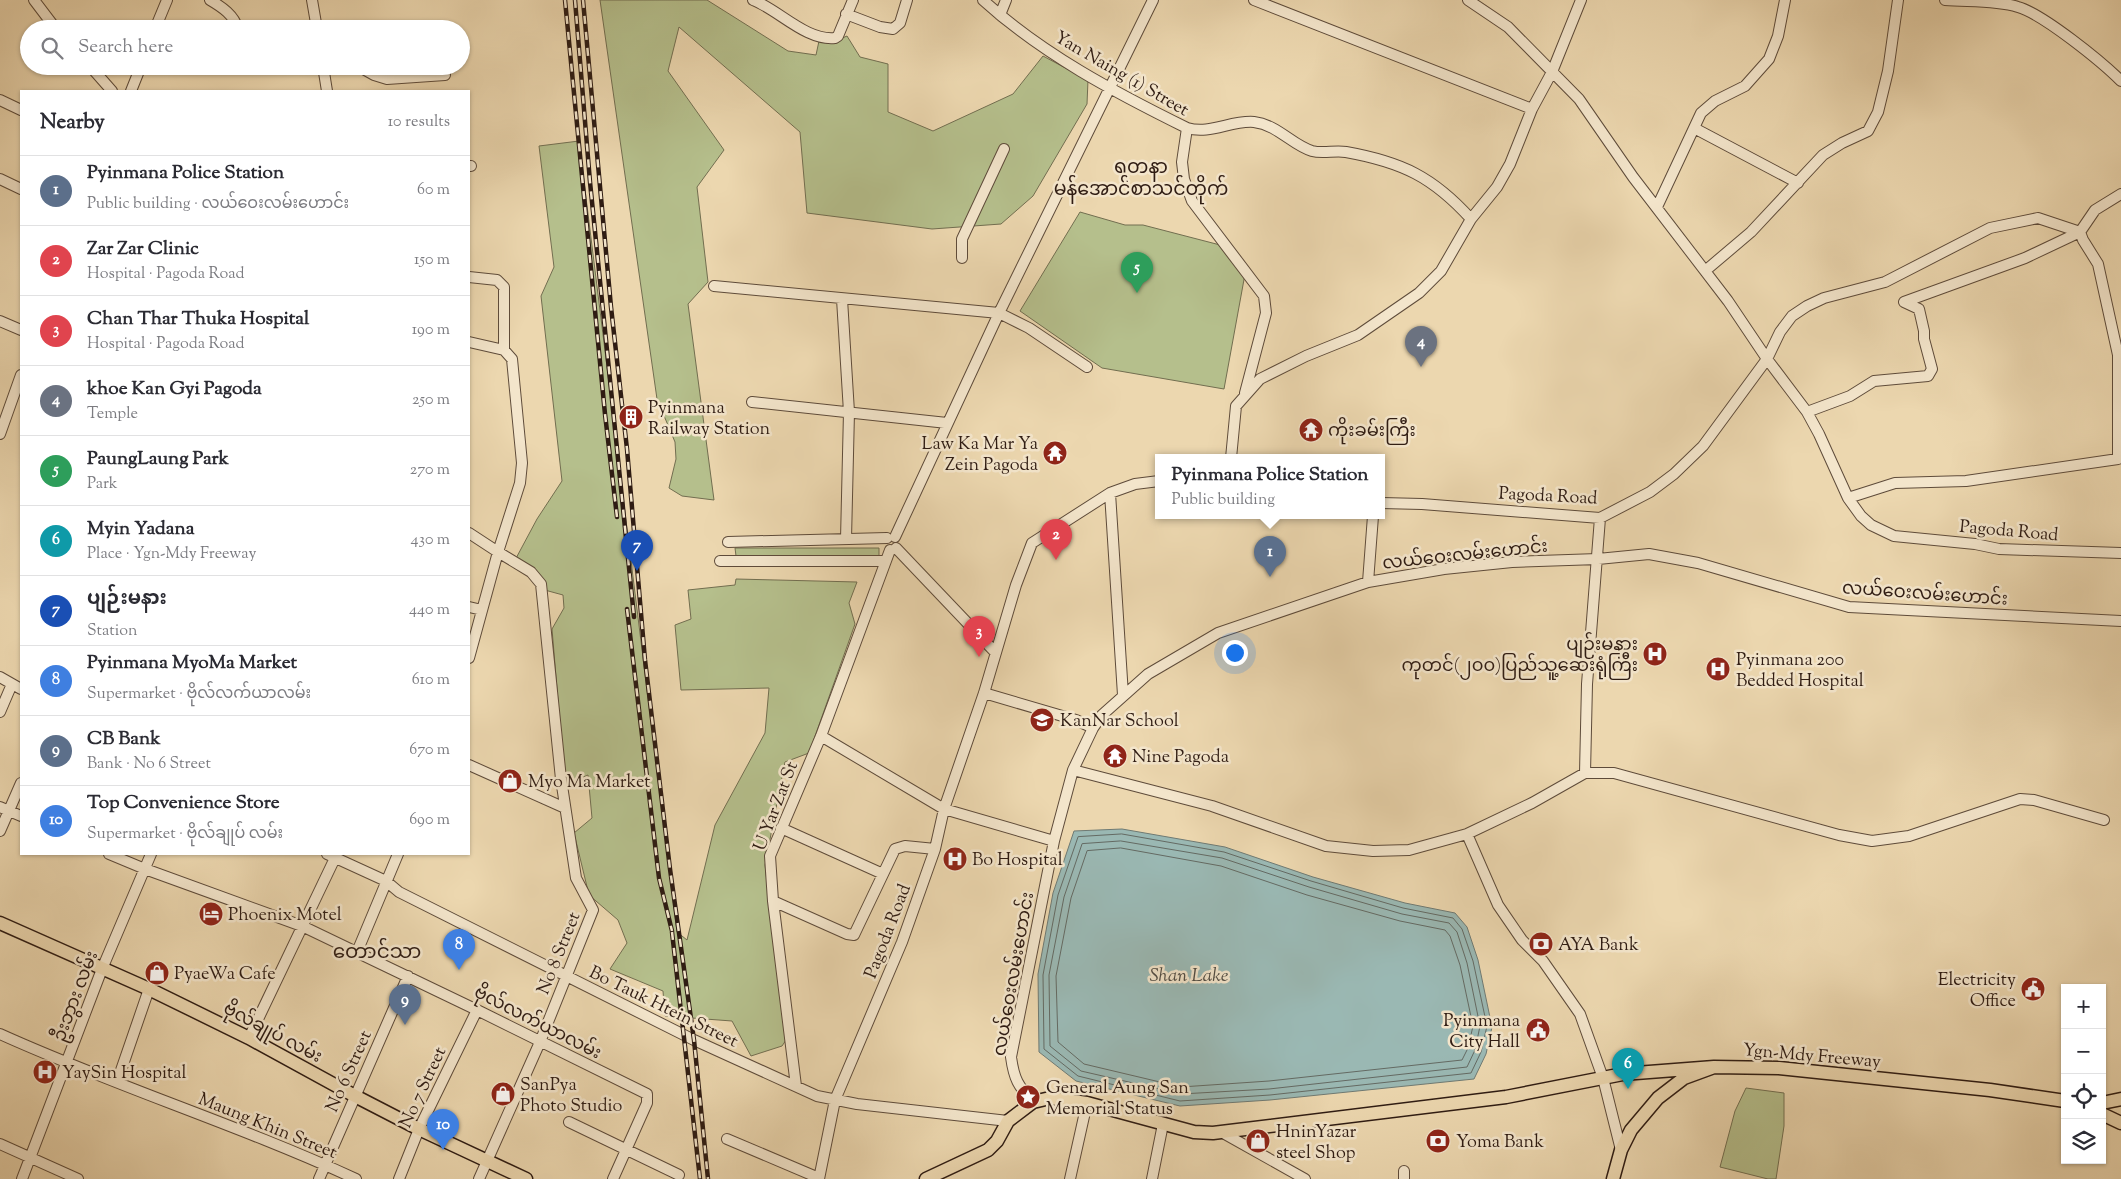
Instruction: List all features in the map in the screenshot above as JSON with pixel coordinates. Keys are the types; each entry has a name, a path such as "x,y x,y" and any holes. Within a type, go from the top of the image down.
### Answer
{"main road":[{"name":"ဗိုလ်ချုပ် လမ်း","path":"0,923 149,989 249,1038 419,1129 487,1159 526,1179"},
{"path":"926,1179 988,1150 997,1141 1008,1121 1033,1102 1050,1098 1087,1103 1194,1132 1223,1133 1506,1097 1624,1074 1714,1067"},
{"name":"Ygn-Mdy Freeway","path":"1613,1179 1621,1150 1630,1130 1658,1098 1684,1078 1714,1067 1779,1068 1990,1090 2061,1101"},
{"path":"2106,1102 2121,1099"},
{"path":"2106,1116 2121,1122"}],"street":[{"path":"34,0 49,20"},
{"path":"158,20 166,0"},
{"path":"210,0 222,7 234,20"},
{"path":"312,0 315,20"},
{"path":"753,0 775,11 797,26 829,39 838,36 853,0"},
{"path":"846,14 880,27 893,29 900,23 907,0"},
{"name":"Yan Naing (1) Street","path":"984,0 1034,41 1110,88 1187,128 1200,131 1254,122 1270,126 1311,150 1343,151 1396,164 1424,176 1456,203 1470,219"},
{"path":"1000,15 1006,0"},
{"path":"891,538 1153,0"},
{"path":"1254,0 1532,109"},
{"name":"Pagoda Road","path":"1468,0 1508,27 1579,99 1633,177 1706,271 1767,359 1807,412 1848,498 1861,516 1871,525 1894,536 1975,544 1999,549 2121,553"},
{"path":"1232,454 1236,406 1260,379 1306,356 1358,335 1419,293 1441,271 1470,219 1497,187 1510,164 1532,109 1552,72 1581,0"},
{"path":"1657,207 1702,113 1708,106 1745,86 1769,59 1778,36 1785,0"},
{"path":"1706,271 1751,232 1823,155 1842,143 1868,131 1874,123 1888,71 1898,0"},
{"path":"1944,0 2011,5 2028,10 2095,58 2121,81"},
{"path":"98,75 111,90"},
{"path":"131,90 137,75"},
{"path":"325,75 328,90"},
{"path":"374,75 387,79 445,75"},
{"path":"0,100 20,110"},
{"path":"1187,128 1182,162 1184,179 1192,201 1264,296 1266,313 1245,394"},
{"path":"1694,128 1798,183"},
{"path":"962,258 962,239 1004,149"},
{"path":"0,179 20,189"},
{"path":"1807,412 1850,396 1874,381 1928,376 1932,369 1919,309 1904,302 2025,258 2080,232 2094,210 2121,194"},
{"name":"Pagoda Road","path":"1385,503 1422,504 1600,518 1650,492 1703,446 1767,359 1780,332 1792,316 1807,306 1824,298 1885,282 1990,228 2038,218 2080,232"},
{"path":"1848,498 1895,483 1966,481 2118,458 2118,355 2098,264 2080,232"},
{"path":"470,277 498,280 504,287 504,350"},
{"path":"714,286 999,313 1028,328 1087,367"},
{"path":"842,299 849,412 846,539"},
{"path":"0,321 20,330"},
{"path":"470,342 504,350 512,359 522,463 520,483 498,552 470,654"},
{"path":"0,434 20,378"},
{"path":"752,402 947,423"},
{"name":"Pagoda Road","path":"819,1179 835,1100 902,942 934,848 944,809 984,693 1023,565 1032,543 1110,493 1136,484 1155,482"},
{"path":"1110,493 1123,696"},
{"path":"1585,773 1587,684 1600,518"},
{"path":"1368,582 1374,519"},
{"name":"No 8 Street","path":"470,534 538,578 543,594 565,808 576,878 592,910 540,1042 479,1179"},
{"path":"728,542 891,538 899,542 893,549 995,652"},
{"name":"U Yar Zat St","path":"796,1086 773,901 770,856 821,736 885,562 893,549"},
{"name":"လယ်ဝေးလမ်းဟောင်း","path":"1033,1102 1019,1087 1013,1075 1011,1057 1054,841 1072,770 1092,728 1123,696 1148,674 1218,633 1368,582 1444,569 1512,562 1598,559 1649,554 1675,558 1850,607 2119,621"},
{"path":"720,561 885,562"},
{"path":"470,607 482,610"},
{"path":"0,677 17,686 0,712"},
{"path":"984,693 1076,720 1092,728"},
{"path":"821,736 944,809 1054,841"},
{"path":"470,765 565,808"},
{"path":"1072,770 1212,806 1326,846 1373,851 1409,850 1467,834 1585,773 1614,773 1838,835 1872,841 1908,836 2020,799 2034,800 2104,820"},
{"path":"0,831 4,809 20,785"},
{"path":"4,809 20,816"},
{"path":"781,828 883,874"},
{"path":"1467,834 1498,905 1522,940 1543,961 1580,1014 1603,1078 1621,1150"},
{"path":"773,901 851,935 855,932 895,849 905,846 934,848"},
{"name":"ဗိုလ်လက်ယာလမ်း","path":"112,855 145,869 302,926 477,1010 647,1099 626,1150"},
{"name":"ဦးဘွား လမ်း","path":"22,1179 102,968 150,855"},
{"path":"357,952 398,855"},
{"path":"249,1038 302,926 331,856"},
{"name":"Bo Tauk Htein Street","path":"331,856 386,881 399,892 694,1040 817,1096 857,1104 1008,1121"},
{"name":"No 6 Street","path":"319,1179 408,976"},
{"path":"117,1082 149,989"},
{"name":"No 7 Street","path":"399,1179 419,1129 477,1010"},
{"name":"Maung Khin Street","path":"0,1034 66,1064 117,1082 356,1179"},
{"path":"1070,1179 1087,1103"},
{"path":"569,1122 678,1175"},
{"path":"1152,1179 1163,1124"},
{"path":"1223,1133 1305,1179"},
{"path":"727,1139 819,1179"},
{"path":"0,1144 78,1179"},
{"path":"613,1179 626,1150"}],"green space":[{"path":"600,0 707,0 788,51 816,55 819,41 833,42 847,36 860,57 888,64 888,112 933,131 1013,94 1043,56 1088,80 1087,104 1033,196 1001,224 932,229 807,213 800,132 679,27 668,71 724,150 697,187 708,282 688,304 714,500 682,496 669,488 676,459 675,442 657,399"},
{"path":"579,141 677,932 687,940 715,825 765,733 769,688 681,690 675,625 691,619 688,590 735,585 736,579 857,582 849,603 855,624 809,753 785,762 765,865 786,1040 782,1046 751,1056 732,1021 665,1016 663,991 610,969 627,943 618,920 589,895 574,833 592,818 588,775 565,785 552,629 564,608 563,595 541,589 514,562 537,519 562,481 541,296 554,267 539,146"},
{"path":"1080,212 1125,225 1143,225 1224,246 1245,274 1224,389 1102,368 1020,311"},
{"path":"735,548 879,548 879,556 736,556"},
{"path":"1746,1088 1784,1093 1784,1126 1776,1179 1768,1179 1720,1167 1735,1111"}],"water":[{"name":"Shan Lake","path":"1122,829 1225,847 1313,877 1405,903 1455,913 1467,927 1478,960 1492,1027 1486,1054 1474,1079 1270,1100 1180,1106 1076,1081 1039,1052 1038,974 1053,893 1074,831"}],"railway":[{"path":"565,0 605,414 617,517"},
{"path":"575,0 590,182 634,617"},
{"path":"583,0 611,307 627,449 645,660 670,869 694,1040 708,1179"},
{"path":"627,609 659,878 672,931"},
{"path":"672,932 700,1179"}],"place":[{"name":"PaungLaung Park","path":"1137,293"},
{"name":"khoe Kan Gyi Pagoda","path":"1421,367"},
{"name":"Pyinmana Railway Station","path":"631,417"},
{"name":"ကိုးခမ်းကြီး","path":"1311,430"},
{"name":"Law Ka Mar Ya Zein Pagoda","path":"1055,453"},
{"name":"Zar Zar Clinic","path":"1056,560"},
{"name":"ပျဉ်းမနား","path":"637,571"},
{"name":"Pyinmana Police Station","path":"1270,577"},
{"name":"ပျဉ်းမနား ကုတင်(၂၀၀)ပြည်သူ့ဆေးရုံကြီး","path":"1655,654"},
{"name":"Chan Thar Thuka Hospital","path":"979,657"},
{"name":"Pyinmana 200 Bedded Hospital","path":"1718,669"},
{"name":"KanNar School","path":"1042,720"},
{"name":"Nine Pagoda","path":"1115,756"},
{"name":"Myo Ma Market","path":"510,781"},
{"name":"Bo Hospital","path":"955,859"},
{"name":"Phoenix Motel","path":"211,914"},
{"name":"AYA Bank","path":"1541,944"},
{"name":"Pyinmana MyoMa Market","path":"459,970"},
{"name":"PyaeWa Cafe","path":"157,973"},
{"name":"Electricity Office","path":"2033,989"},
{"name":"CB Bank","path":"405,1025"},
{"name":"Pyinmana City Hall","path":"1538,1030"},
{"name":"YaySin Hospital","path":"45,1072"},
{"name":"Myin Yadana","path":"1628,1089"},
{"name":"SanPya Photo Studio","path":"503,1094"},
{"name":"General Aung San Memorial Status","path":"1028,1097"},
{"name":"HninYazar steel Shop","path":"1258,1141"},
{"name":"Yoma Bank","path":"1438,1141"},
{"name":"Top Convenience Store","path":"443,1150"}],"district":[{"name":"ရတနာ မန်အောင်စာသင်တိုက်","path":"1141,177"},
{"name":"တောင်သာ","path":"377,951"}]}
